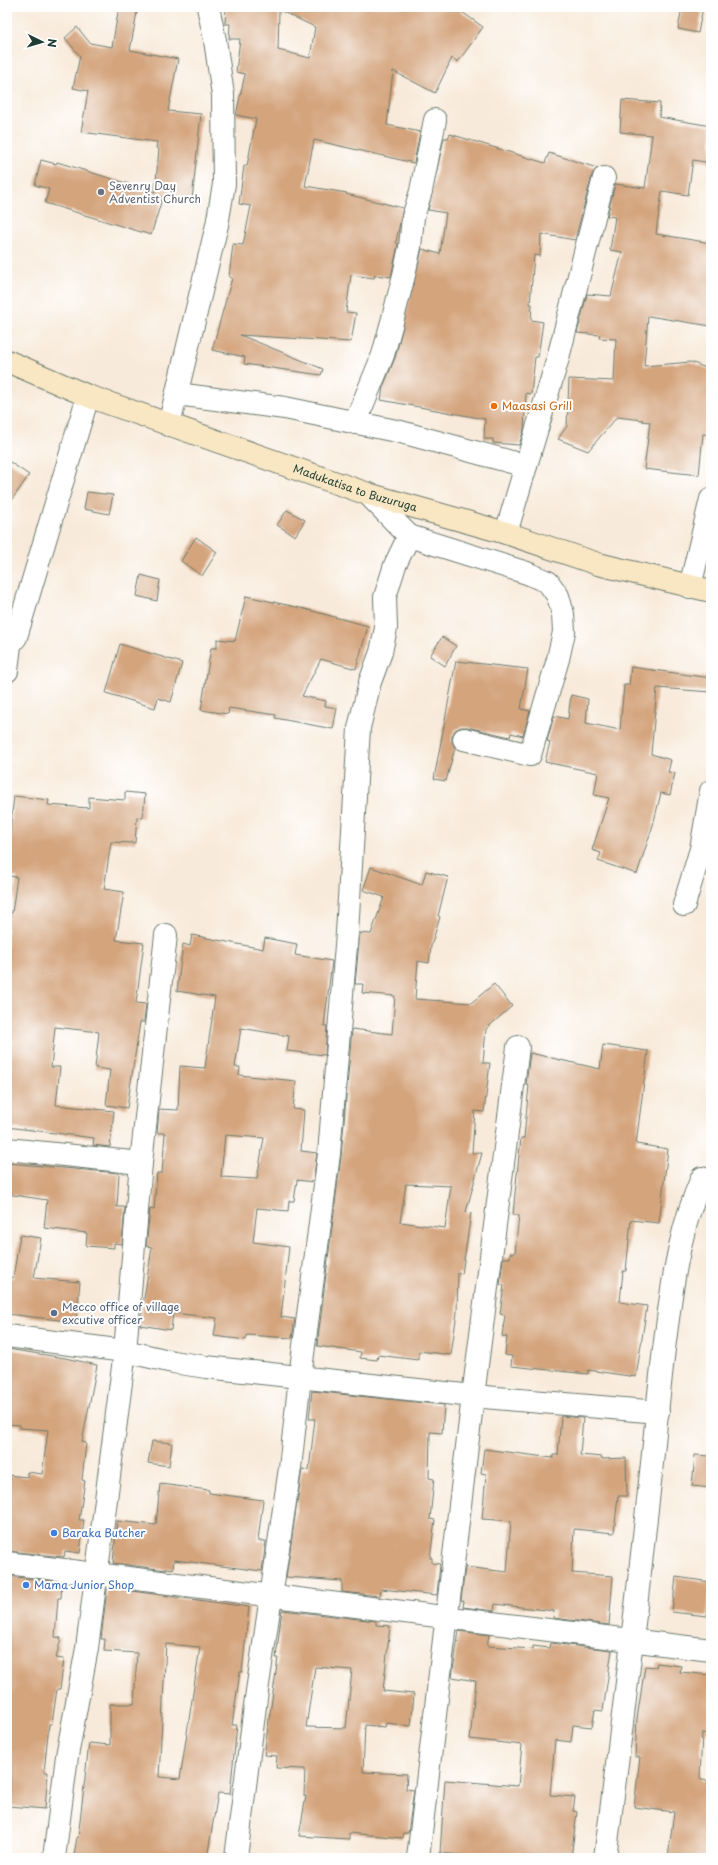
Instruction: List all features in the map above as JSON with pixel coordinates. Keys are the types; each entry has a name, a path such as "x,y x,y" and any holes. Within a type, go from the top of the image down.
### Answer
{"main road":[{"name":"Madukatisa to Buzuruga","path":"7,361 88,396 368,494 506,534 598,564 711,591"}],"street":[{"path":"169,425 217,225 224,184 223,95 215,40 208,7"},
{"path":"355,423 383,356 392,322 410,247 413,217 421,191 435,120"},
{"path":"506,534 558,358 604,178"},
{"path":"177,394 285,408 401,432 526,466"},
{"path":"7,671 8,646 16,637 88,396"},
{"path":"368,494 409,536 527,573 548,582 558,596 563,614 564,632 558,659 530,755 464,739"},
{"path":"690,587 710,506"},
{"path":"236,1858 256,1698 290,1468 300,1377 329,1154 347,933 359,728 370,682 381,652 386,628 385,597 395,564 409,536"},
{"path":"684,905 701,848 711,791"},
{"path":"54,1858 67,1756 87,1648 125,1352 141,1163 166,935"},
{"path":"418,1858 473,1396 518,1048"},
{"path":"7,1149 141,1163"},
{"path":"605,1858 633,1640 658,1412 660,1374 675,1266 682,1230 702,1178"},
{"path":"7,1336 125,1352 179,1363 473,1396 658,1412"},
{"path":"7,1563 96,1573 272,1597 447,1616 711,1650"}],"building":[{"path":"119,7 138,7 130,50 178,59 168,111 201,114 192,200 163,196 151,235 45,203 49,189 35,185 41,160 56,164 57,162 155,192 159,149 156,148 157,142 81,132 88,91 73,88 80,56 65,38 77,27 90,43 112,47"},
{"path":"226,7 455,7 483,27 458,62 452,58 435,93 393,71 387,125 420,132 414,163 314,140 305,186 347,193 346,194 403,208 396,242 398,245 391,277 375,275 374,278 351,275 346,312 356,313 351,342 240,335 323,369 321,375 244,364 245,357 212,350 232,278 229,277 233,244 243,245 251,206 239,204 244,166 247,166 256,119 236,115 245,74 236,72 240,39 229,39 230,24 225,24","holes":["279,10 315,27 310,58 278,50"]},
{"path":"682,7 703,7 698,33 678,29"},
{"path":"622,100 660,103 659,117 711,126 711,163 693,160 688,195 662,191 656,234 711,243 711,326 648,316 644,366 691,362 711,370 711,435 703,434 699,475 644,469 650,422 642,421 643,420 617,417 588,451 558,439 567,426 569,379 614,381 616,339 599,338 600,335 577,333 587,294 611,296 622,252 610,250 615,217 607,216 615,184 645,188 652,135 620,132"},
{"path":"450,134 545,163 549,153 597,168 592,175 575,240 541,234 540,256 534,255 530,304 532,304 531,320 543,322 538,357 535,357 531,394 526,393 524,429 519,445 493,443 493,439 484,439 485,419 381,400 383,387 395,358 422,249 440,254 446,213 428,210 444,138 448,138"},
{"path":"7,460 29,475 7,507"},
{"path":"87,492 113,495 109,514 84,509"},
{"path":"287,510 305,520 295,536 277,525"},
{"path":"196,537 217,552 202,576 181,561"},
{"path":"141,575 160,580 157,601 137,596"},
{"path":"246,596 305,609 368,626 356,669 321,659 302,696 326,701 325,706 337,708 333,729 275,718 276,715 229,708 228,714 201,710 211,648 217,648 217,639 235,641"},
{"path":"442,637 456,646 445,666 430,656"},
{"path":"120,644 182,663 171,702 158,698 155,708 106,693"},
{"path":"456,661 528,669 521,709 530,711 523,736 511,733 510,737 467,727 461,727 455,730 452,736 452,742 455,748 446,781 434,779"},
{"path":"631,667 711,678 711,692 657,688 651,754 671,760 668,772 675,773 670,795 661,793 653,825 637,874 598,861 601,853 592,850 609,798 594,795 598,773 545,762 550,742 547,741 554,716 568,719 571,695 588,699 586,723 620,730 624,685 629,685"},
{"path":"125,792 145,794 143,818 137,817 135,843 111,842 104,889 124,892 116,940 144,943 136,1003 146,1004 144,1022 140,1022 127,1108 106,1105 110,1070 95,1068 99,1032 55,1027 51,1067 60,1067 56,1105 114,1111 110,1147 93,1145 94,1138 7,1127 7,912 12,913 17,877 7,876 7,840 9,840 14,796 49,800 48,805 89,808 89,797 125,800"},
{"path":"371,867 422,885 426,871 448,877 438,916 440,917 431,946 429,963 418,961 415,999 471,1003 494,984 512,1006 486,1029 483,1063 490,1063 484,1112 475,1111 472,1153 482,1153 466,1212 471,1213 462,1274 458,1273 457,1312 451,1355 419,1351 418,1360 378,1355 377,1360 360,1358 361,1352 317,1346 341,1156 352,1029 392,1034 395,996 362,993 363,984 355,984 360,933 371,934 384,897 363,890","holes":["406,1184 451,1186 445,1228 400,1222"]},
{"path":"192,935 263,949 265,938 297,944 295,955 332,961 324,1026 327,1026 325,1055 287,1051 289,1036 241,1028 235,1067 240,1067 239,1075 296,1081 293,1109 304,1110 301,1151 317,1153 313,1182 297,1180 294,1201 289,1201 288,1211 257,1208 253,1242 289,1247 281,1317 295,1319 292,1338 247,1335 246,1340 214,1336 217,1318 173,1313 171,1330 140,1325 152,1247 146,1246 150,1209 154,1210 157,1173 162,1173 165,1133 157,1133 159,1109 178,1110 180,1066 205,1068 215,997 177,991 183,944 190,946","holes":["225,1135 264,1138 257,1179 221,1177"]},
{"path":"603,1045 648,1051 636,1144 668,1149 659,1223 631,1220 626,1271 623,1271 620,1302 647,1306 636,1377 588,1370 588,1374 511,1366 512,1356 505,1355 507,1337 502,1336 505,1315 500,1314 504,1285 500,1285 503,1258 510,1258 510,1253 515,1253 519,1215 513,1215 521,1138 524,1138 529,1085 526,1084 530,1053 600,1069"},
{"path":"7,1163 119,1173 117,1207 125,1207 122,1244 114,1243 114,1248 86,1246 87,1233 44,1228 47,1200 7,1194"},
{"path":"20,1235 41,1238 34,1278 80,1282 76,1322 7,1314 7,1277 13,1278"},
{"path":"7,1349 65,1358 97,1365 82,1442 86,1443 82,1480 85,1481 79,1520 84,1520 80,1553 65,1551 64,1557 7,1551 7,1475 27,1477 27,1472 42,1474 48,1430 20,1428 20,1425 7,1424"},
{"path":"312,1391 444,1405 442,1433 430,1432 429,1478 434,1479 430,1519 435,1520 430,1558 432,1558 432,1563 440,1564 437,1595 381,1589 380,1596 342,1592 342,1581 286,1577 302,1469 309,1470 315,1419 309,1419"},
{"path":"561,1416 583,1418 580,1455 602,1457 602,1459 626,1458 627,1496 618,1496 614,1533 574,1529 572,1573 613,1576 609,1625 553,1618 554,1611 495,1604 494,1611 463,1607 464,1601 461,1600 465,1567 507,1572 511,1521 482,1519 486,1474 481,1473 484,1449 553,1458 553,1455 558,1455"},
{"path":"152,1441 172,1443 169,1466 148,1463"},
{"path":"695,1455 711,1456 711,1488 692,1486"},
{"path":"160,1484 209,1490 209,1493 263,1500 258,1541 266,1541 262,1571 174,1560 173,1569 166,1568 166,1570 113,1563 117,1521 156,1525"},
{"path":"7,1576 62,1582 61,1598 58,1598 55,1637 61,1638 56,1658 64,1659 60,1689 57,1689 52,1724 49,1724 44,1772 48,1772 45,1809 9,1806 11,1766 7,1766"},
{"path":"676,1577 711,1582 707,1616 672,1612"},
{"path":"110,1588 249,1607 242,1672 240,1672 232,1725 237,1725 230,1794 218,1793 207,1858 87,1858 74,1855 77,1837 78,1838 89,1743 110,1745 110,1704 134,1704 137,1653 104,1651 105,1639 101,1639 107,1589","holes":["166,1644 200,1647 180,1779 159,1777"]},
{"path":"282,1610 376,1621 376,1625 390,1626 383,1691 414,1694 411,1726 386,1723 385,1727 365,1725 363,1772 407,1774 406,1789 414,1790 408,1833 403,1833 402,1838 349,1833 349,1839 299,1836 306,1796 304,1796 305,1769 276,1768 277,1756 264,1755 278,1658 276,1658","holes":["315,1667 352,1670 346,1728 306,1727"]},
{"path":"459,1631 489,1635 487,1646 533,1649 533,1646 549,1648 550,1643 612,1650 603,1711 595,1710 592,1727 573,1725 571,1742 555,1740 550,1795 575,1797 573,1811 577,1812 571,1858 494,1858 440,1853 445,1780 518,1786 522,1745 470,1739 476,1681 452,1677"},
{"path":"657,1663 681,1666 680,1672 711,1675 711,1734 702,1733 700,1777 701,1780 711,1781 711,1858 668,1858 674,1812 634,1807 640,1757 635,1757 637,1719 645,1666 656,1667"}],"place":[{"name":"Sevenry Day Adventist Church","path":"101,192"},
{"name":"Maasasi Grill","path":"494,406"},
{"name":"Mecco office of village excutive officer","path":"54,1313"},
{"name":"Baraka Butcher","path":"54,1533"},
{"name":"Mama Junior Shop","path":"26,1585"}]}
